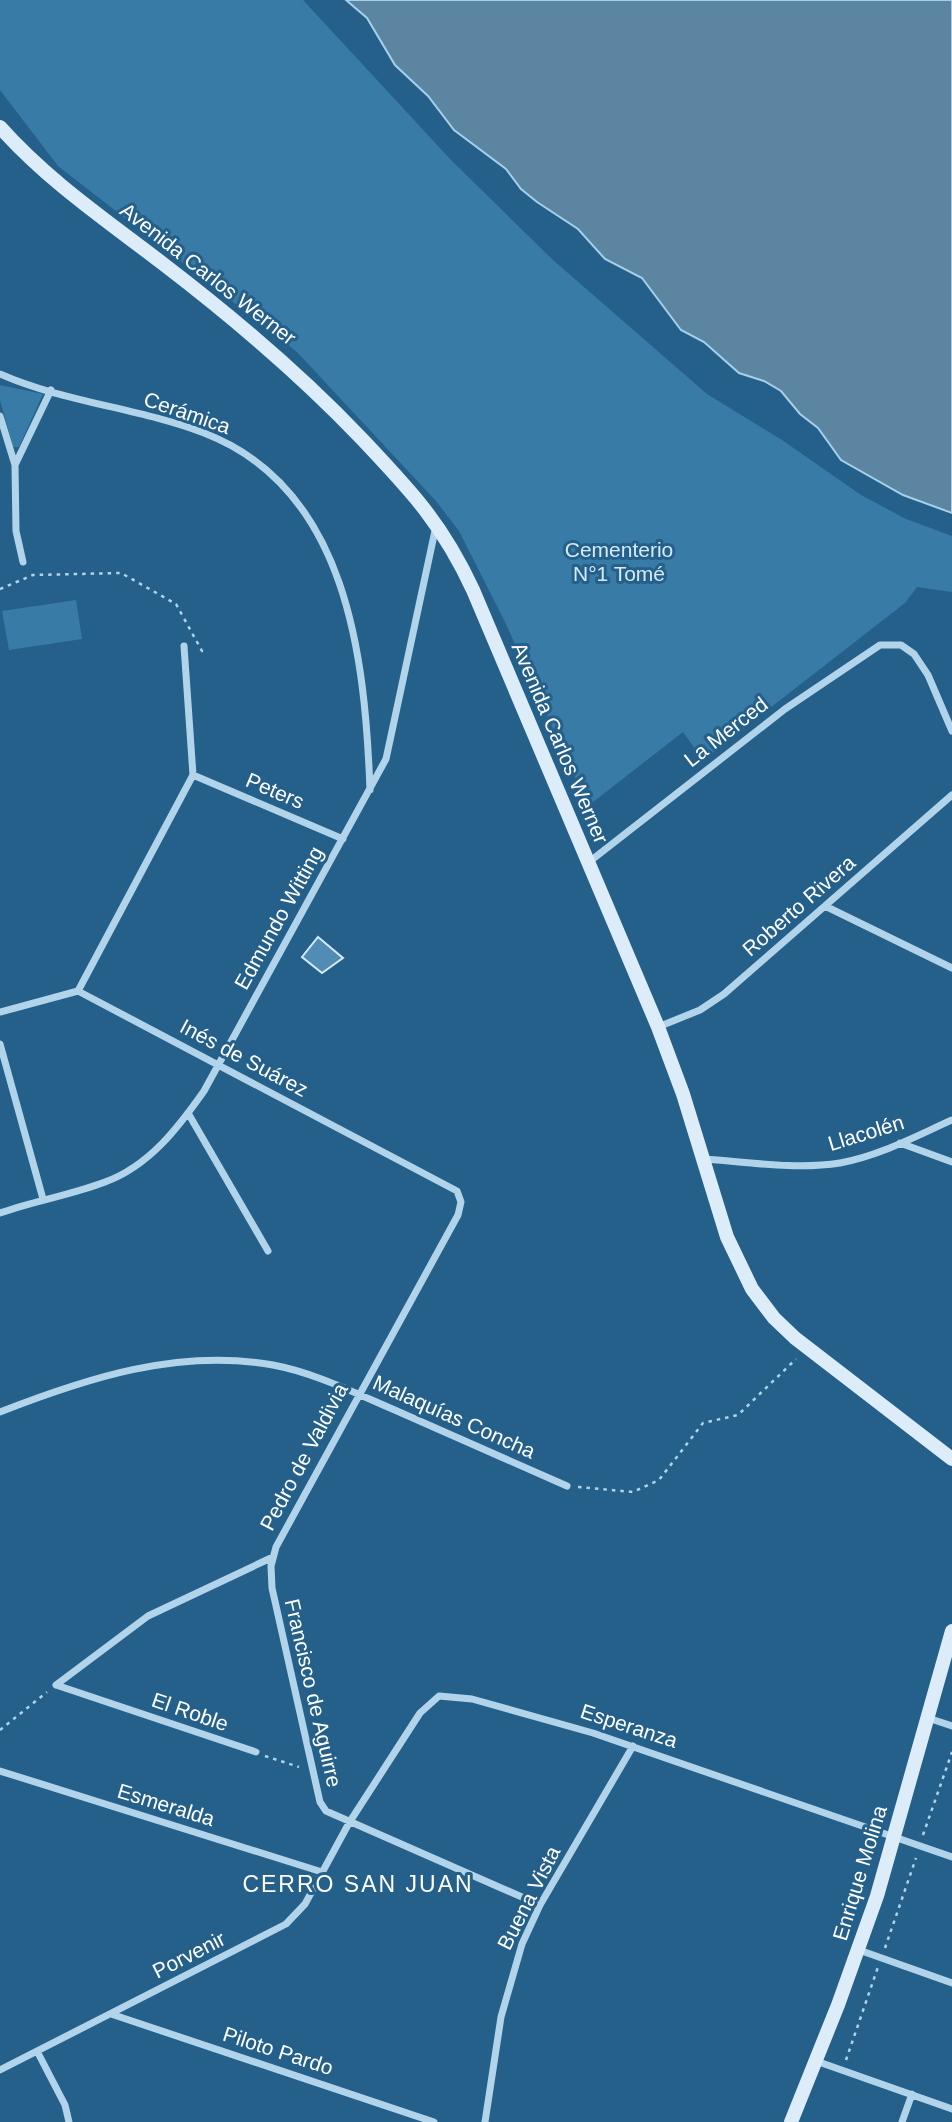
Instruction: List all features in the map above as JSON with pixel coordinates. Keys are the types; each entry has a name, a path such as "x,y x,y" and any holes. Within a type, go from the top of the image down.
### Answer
{"main road":[{"name":"Avenida Carlos Werner","path":"0,127 55,181 283,359 413,493 437,522 473,590 658,1027 727,1237 741,1270 765,1308 807,1348 952,1459"},
{"name":"Enrique Molina","path":"791,2122 859,1950 895,1839 952,1631"}],"street":[{"name":"Cerámica","path":"0,374 204,433 256,462 295,500 330,557 349,611 363,690 370,791"},
{"path":"15,465 51,390"},
{"path":"0,416 15,465 16,531 23,562"},
{"name":"Edmundo Witting","path":"0,1213 96,1185 131,1169 154,1152 188,1113 370,791 390,747 437,522"},
{"name":"La Merced","path":"588,863 785,709 874,647 894,643 908,648 919,660 952,732"},
{"path":"0,1012 78,991 193,775 184,649"},
{"name":"Peters","path":"193,775 343,839"},
{"name":"Roberto Rivera","path":"658,1027 700,1010 724,994 952,796"},
{"path":"825,906 952,968"},
{"name":"Inés de Suárez","path":"78,991 452,1186 460,1199"},
{"path":"0,1044 43,1199"},
{"path":"188,1113 268,1251"},
{"name":"Llacolén","path":"703,1159 826,1164 854,1160 952,1120"},
{"path":"900,1143 952,1162"},
{"name":"Pedro de Valdivia","path":"56,1685 148,1616 273,1557 358,1394 458,1215 460,1199"},
{"name":"Malaquías Concha","path":"0,1412 115,1373 152,1365 200,1361 273,1365 358,1394 567,1486"},
{"name":"Francisco de Aguirre","path":"273,1557 273,1600 323,1807 329,1814 540,1905"},
{"name":"El Roble","path":"56,1685 256,1752"},
{"name":"Esperanza","path":"349,1823 420,1713 439,1696 455,1696 490,1703 633,1746 952,1857"},
{"path":"928,1718 952,1726"},
{"name":"Buena Vista","path":"485,2122 508,1991 522,1944 540,1905 633,1746"},
{"name":"Esmeralda","path":"0,1771 322,1872"},
{"name":"Porvenir","path":"0,2070 286,1924 305,1904 349,1823"},
{"path":"859,1950 952,1983"},
{"name":"Piloto Pardo","path":"111,2014 434,2122"},
{"path":"37,2051 65,2105 69,2122"},
{"path":"816,2060 952,2109"},
{"path":"902,2122 912,2094"}],"path":[{"path":"0,589 33,575 121,573 176,604 202,652 184,649"},
{"path":"567,1486 633,1492 659,1480 703,1423 738,1415 807,1348"},
{"path":"0,1730 56,1685"},
{"path":"256,1752 314,1772"},
{"path":"842,2070 952,1752"}],"green space":[{"name":"Cementerio N°1 Tomé","path":"0,0 303,0 451,160 553,260 707,394 782,440 861,495 906,519 952,536 952,592 917,587 905,603 703,760 683,732 588,806 506,624 459,531 436,501 297,352 58,166 0,90"},
{"path":"0,385 43,394 19,447 13,447 0,400"},
{"path":"76,600 82,639 9,650 2,611"}],"shaded area":[{"path":"346,0 952,0 952,513 903,495 841,460 818,428 800,414 781,391 764,381 739,373 704,342 681,330 642,278 605,259 578,229 537,202 521,189 506,169 454,130 428,96 395,65 367,18"}],"building":[{"path":"318,937 343,958 322,973 302,957"}],"district":[{"name":"CERRO SAN JUAN","path":"358,1884"}]}
